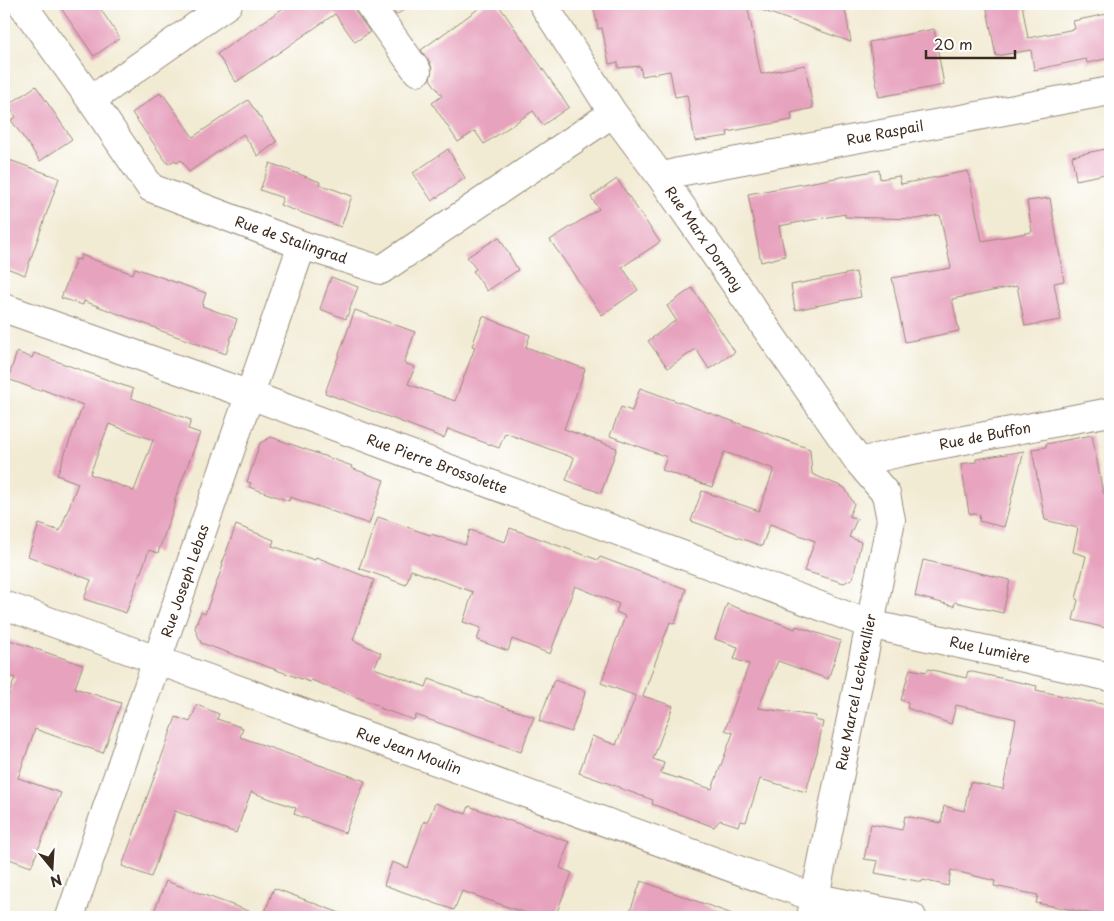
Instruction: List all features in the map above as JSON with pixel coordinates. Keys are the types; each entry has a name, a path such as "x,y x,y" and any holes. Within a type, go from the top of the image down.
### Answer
{"street":[{"name":"Rue de Stalingrad","path":"22,4 151,188 302,245 381,270 613,113"},
{"path":"91,100 228,4"},
{"path":"370,4 417,71"},
{"name":"Rue Marx Dormoy","path":"543,4 613,113 661,178 864,468"},
{"name":"Rue Raspail","path":"661,178 679,172 1110,91"},
{"name":"Rue Joseph Lebas","path":"70,917 157,660 302,245"},
{"name":"Rue Pierre Brossolette","path":"4,308 250,395 870,624"},
{"name":"Rue de Buffon","path":"864,468 902,452 1110,412"},
{"name":"Rue Marcel Lechevallier","path":"813,907 891,520 886,494 864,468"},
{"name":"Rue Jean Moulin","path":"4,605 157,660 813,907 912,917"},
{"name":"Rue Lumière","path":"870,624 1110,677"}],"building":[{"path":"58,4 97,4 120,38 94,56"},
{"path":"289,4 354,4 356,13 370,32 355,42 335,14 236,82 217,54"},
{"path":"388,4 413,4 396,15"},
{"path":"485,4 498,4 569,107 543,125 533,111 484,144 475,131 458,142 432,103 442,96 430,79 432,69 430,62 421,50"},
{"path":"593,4 747,4 761,74 805,65 813,108 791,113 792,120 727,132 728,136 695,141 687,95 675,97 670,71 642,76 640,66 618,68 618,62 609,64 602,28 598,29"},
{"path":"754,4 844,4 851,42 753,7"},
{"path":"986,4 1022,4 1028,38 1075,29 1073,21 1107,14 1110,30 1110,58 1087,63 1086,59 1034,70 1031,50 996,56"},
{"path":"934,29 944,85 879,97 869,42"},
{"path":"36,86 72,139 40,161 11,120 16,117 8,105"},
{"path":"160,93 162,96 163,94 193,137 248,100 277,142 258,156 243,134 189,172 181,160 177,163 175,160 168,164 132,113"},
{"path":"1110,148 1110,173 1076,180 1072,156"},
{"path":"448,149 465,178 432,201 413,173"},
{"path":"4,158 59,178 25,275 4,267"},
{"path":"270,163 352,196 341,227 280,205 283,198 260,190"},
{"path":"879,170 880,179 899,176 901,184 968,171 982,241 1032,232 1027,201 1050,198 1064,281 1054,283 1061,320 1025,326 1017,286 952,299 959,331 905,342 892,278 951,268 940,215 916,219 845,217 845,214 779,226 785,256 761,262 748,194"},
{"path":"617,179 660,242 622,267 638,290 602,315 550,240 599,209 591,197"},
{"path":"499,237 518,270 487,291 473,271 476,269 467,257"},
{"path":"81,255 133,274 135,268 206,293 202,306 237,319 226,354 84,301 83,305 61,298 76,259 80,260"},
{"path":"856,272 861,297 795,310 791,285"},
{"path":"331,277 358,287 346,319 320,309"},
{"path":"692,288 735,352 709,369 696,349 668,368 648,341 676,320 667,306"},
{"path":"355,310 415,332 404,363 415,367 408,384 455,401 475,347 472,346 483,316 530,335 526,347 585,369 564,429 617,448 601,493 566,480 574,458 505,433 499,448 448,429 444,438 325,393"},
{"path":"17,352 32,358 34,353 133,389 131,398 191,420 188,429 200,433 174,501 176,501 158,553 149,550 126,613 84,599 91,580 28,556 39,524 60,531 78,483 57,475 83,405 8,379","holes":["109,424 153,440 134,491 90,474"]},
{"path":"640,388 810,449 812,474 845,488 854,504 849,516 857,519 849,537 861,542 853,578 844,583 804,571 815,541 770,524 762,546 691,521 702,491 759,511 774,469 724,452 712,487 662,470 667,457 610,436 621,407 632,411"},
{"path":"1092,435 1103,493 1110,494 1110,629 1073,620 1086,556 1073,552 1078,528 1045,520 1032,449 1046,447 1046,444"},
{"path":"271,437 352,466 351,468 384,480 369,524 290,497 289,501 249,487 251,483 247,482 260,443"},
{"path":"1024,451 1004,527 979,521 980,515 969,513 961,464 976,462 976,459"},
{"path":"378,517 465,545 470,530 505,542 510,528 598,560 600,557 686,589 675,624 670,622 643,696 673,706 653,759 664,763 661,773 712,789 733,733 725,730 749,664 734,659 738,647 715,639 727,604 795,629 796,626 841,641 828,679 778,661 758,708 816,716 815,720 823,722 806,792 760,779 746,822 740,821 738,826 720,820 714,827 652,804 653,800 579,773 592,736 616,745 636,696 601,683 625,616 616,612 619,604 575,586 550,654 512,639 508,651 477,640 481,628 463,622 473,592 411,570 406,585 359,568"},
{"path":"236,525 274,540 272,546 315,560 316,557 374,580 353,640 381,653 374,668 426,687 429,679 534,717 521,752 416,715 414,720 311,680 310,682 201,643 195,628 201,612 205,614"},
{"path":"923,560 1010,580 1003,613 955,602 954,606 915,596"},
{"path":"4,638 83,665 75,688 121,703 103,753 35,729 18,778 61,793 31,867 4,857 4,708 15,678 4,674"},
{"path":"910,669 927,672 928,669 966,678 968,671 1037,686 1036,690 1110,706 1110,917 1036,903 1038,895 994,886 995,881 951,870 948,886 923,880 922,882 875,873 878,861 864,859 871,824 902,830 905,816 941,823 944,806 964,811 970,782 1003,789 1016,719 956,705 951,724 907,708 908,702 901,700"},
{"path":"554,680 586,691 571,732 539,721"},
{"path":"197,705 219,714 217,719 243,728 240,737 365,781 345,833 294,814 296,808 251,792 236,833 175,811 151,877 122,866 176,717 190,722"},
{"path":"435,803 466,814 469,806 569,842 560,868 572,873 555,917 537,917 462,891 454,910 384,885 392,862 408,868 424,821 427,823"},
{"path":"166,881 257,914 256,917 152,917"},
{"path":"641,881 732,914 732,917 628,917"},
{"path":"274,888 345,915 345,917 263,917"}]}
